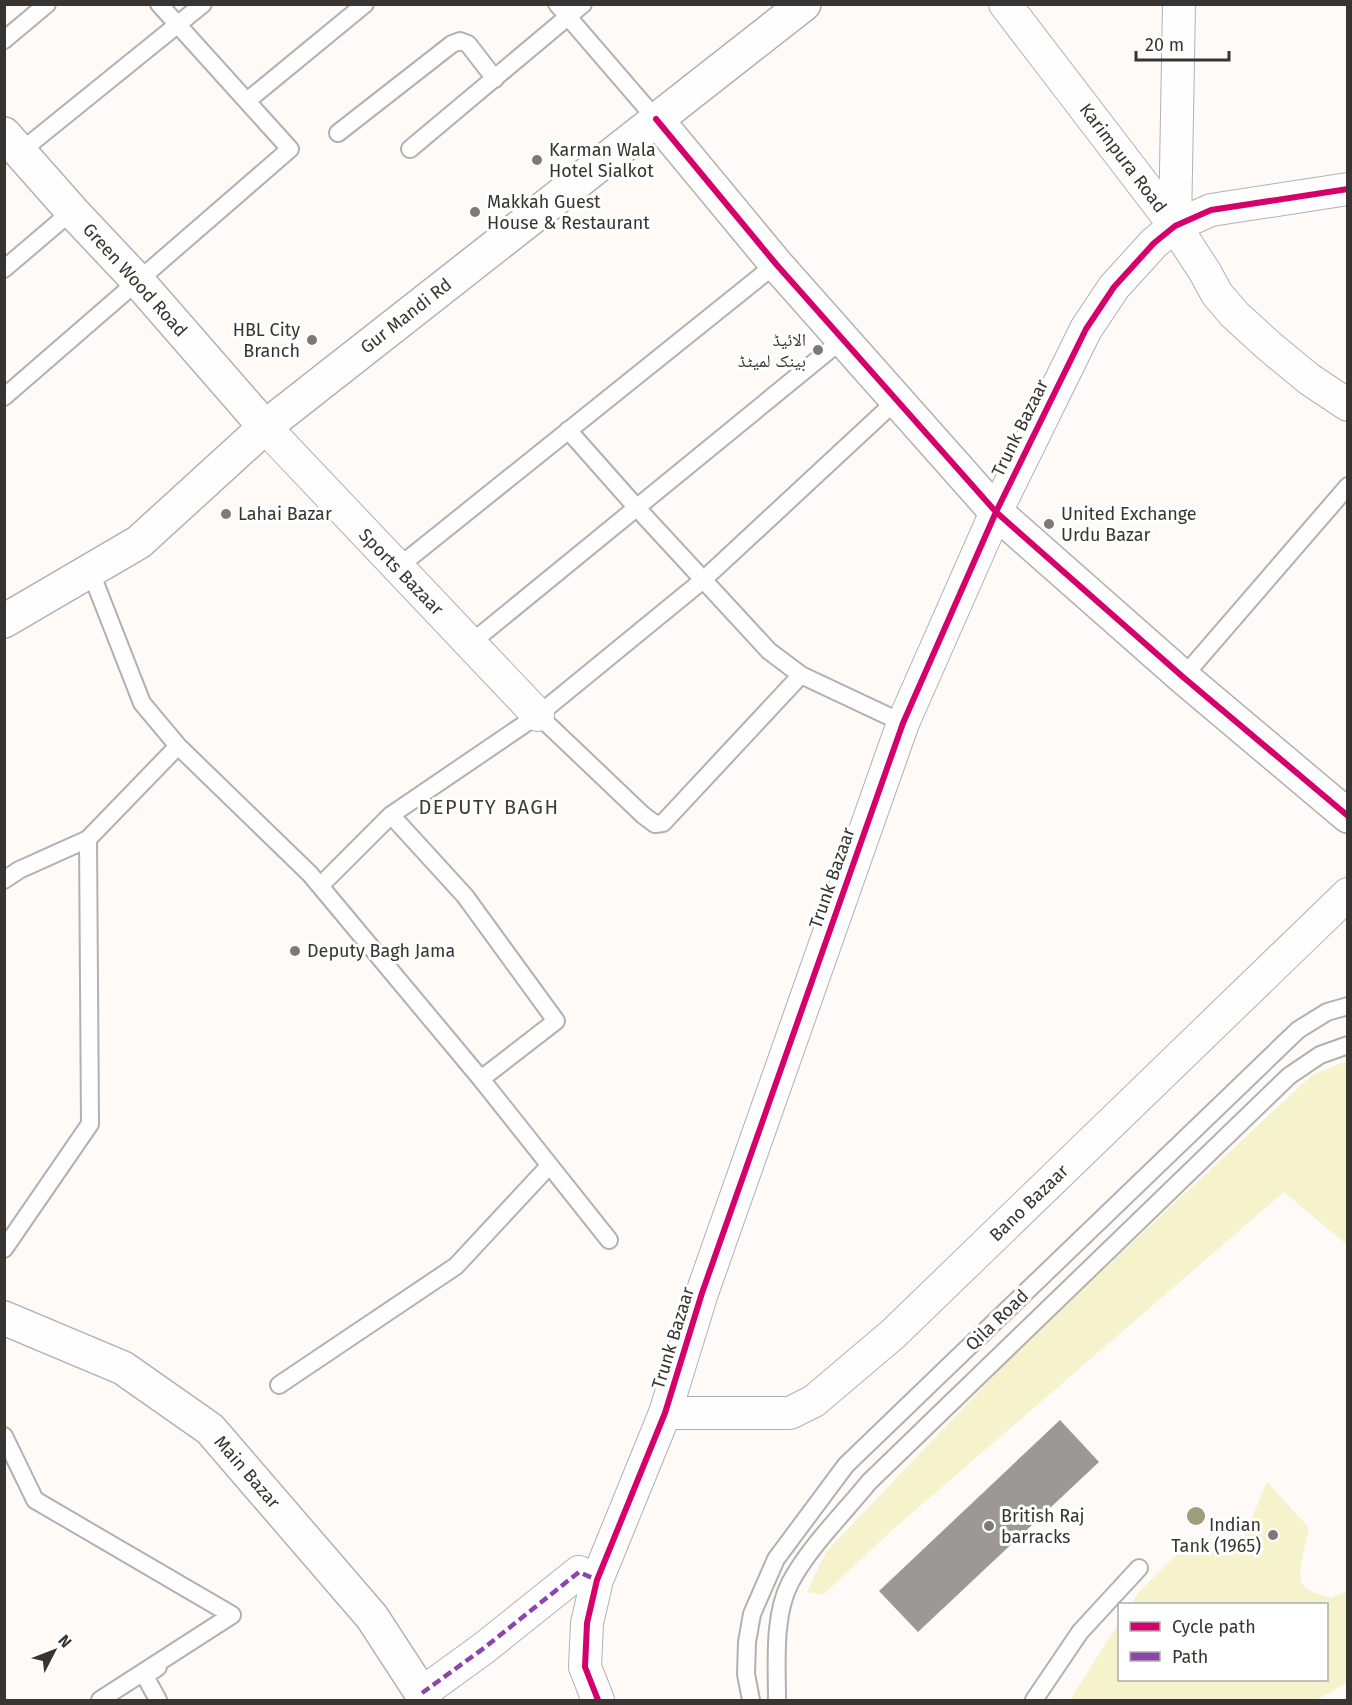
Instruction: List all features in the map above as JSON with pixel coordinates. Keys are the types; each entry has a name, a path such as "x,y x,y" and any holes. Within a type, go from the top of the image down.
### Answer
{"street":[{"name":"Gur Mandi Rd","path":"4,621 139,542 265,427 804,4"},
{"name":"Karimpura Road","path":"1005,4 1175,226 1217,294 1235,315 1309,379 1347,405"},
{"path":"1175,226 1179,4"},
{"path":"656,119 776,264 996,512 1183,677 1347,816"},
{"name":"Green Wood Road","path":"12,143 137,280 265,427"},
{"name":"Trunk Bazaar","path":"598,1701 585,1666 587,1623 597,1580 665,1413 702,1293 903,723 996,512 1086,330 1114,287 1154,243 1175,226 1211,210 1347,189"},
{"name":"Sports Bazaar","path":"265,427 396,568 471,643 538,715"},
{"name":"Bano Bazaar","path":"665,1413 790,1413 814,1401 893,1334 1347,894"},
{"name":"Main Bazar","path":"4,1318 123,1368 210,1429 372,1617 424,1697"},
{"path":"424,1697 579,1572 597,1580"}],"lane":[{"path":"4,40 47,4"},
{"path":"4,397 290,149 159,4"},
{"path":"12,143 178,26 202,4"},
{"path":"247,101 365,4"},
{"path":"557,4 656,119"},
{"path":"410,149 583,4"},
{"path":"338,133 452,44 460,41 468,44 495,79"},
{"path":"4,269 72,211"},
{"path":"396,568 776,264"},
{"path":"471,643 843,339"},
{"path":"320,886 391,815 538,715 703,580 898,399"},
{"path":"568,430 770,651 801,675 903,723"},
{"path":"1183,677 1347,486"},
{"path":"90,570 142,703 178,747 320,886 481,1079 609,1240"},
{"path":"538,715 643,815 655,824 663,823 801,675"},
{"path":"4,880 19,870 88,839 178,747"},
{"path":"391,815 465,896 556,1021 481,1079"},
{"path":"4,1249 90,1124 88,839"},
{"name":"Qila Road","path":"751,1701 746,1674 752,1614 776,1559 846,1465 1298,1030 1326,1012 1347,1005"},
{"name":"Qila Road","path":"777,1701 780,1620 790,1584 809,1554 869,1482 1289,1076 1320,1055 1347,1045"},
{"path":"279,1385 456,1266 549,1166"},
{"path":"4,1436 34,1500 232,1614"},
{"path":"1034,1701 1080,1632 1138,1568"},
{"path":"100,1701 232,1614"},
{"path":"158,1701 145,1676 232,1614"}],"shaded area":[{"path":"1347,1061 1347,1245 1284,1192 891,1531 823,1595 807,1592 826,1552 1029,1339 1312,1075"},
{"path":"1267,1482 1309,1528 1300,1574 1304,1586 1313,1592 1331,1598 1347,1591 1347,1683 1316,1700 1070,1700 1118,1625 1118,1681 1328,1681 1328,1603 1132,1603 1139,1592 1176,1555 1242,1541"}],"building":[{"name":"British Raj barracks","path":"1060,1420 1099,1462 918,1632 879,1591"}],"marked path":[{"path":"422,1693 484,1648 579,1572 597,1580"}],"cycle path":[{"path":"656,119 776,264 996,512 1183,677 1348,816"},
{"path":"598,1700 585,1667 587,1623 597,1580 665,1413 702,1293 903,723 996,512 1086,329 1114,287 1154,243 1175,226 1211,210 1348,189"}],"place":[{"name":"Karman Wala Hotel Sialkot","path":"537,160"},
{"name":"Makkah Guest House & Restaurant","path":"475,212"},
{"name":"HBL City Branch","path":"312,340"},
{"name":"الائیڈ بینک لمیٹڈ","path":"818,350"},
{"name":"Lahai Bazar","path":"226,514"},
{"name":"United Exchange Urdu Bazar","path":"1049,524"},
{"name":"Deputy Bagh Jama","path":"295,951"},
{"name":"British Raj barracks","path":"989,1526"},
{"name":"Indian Tank (1965)","path":"1273,1535"}],"district":[{"name":"DEPUTY BAGH","path":"489,807"}]}
